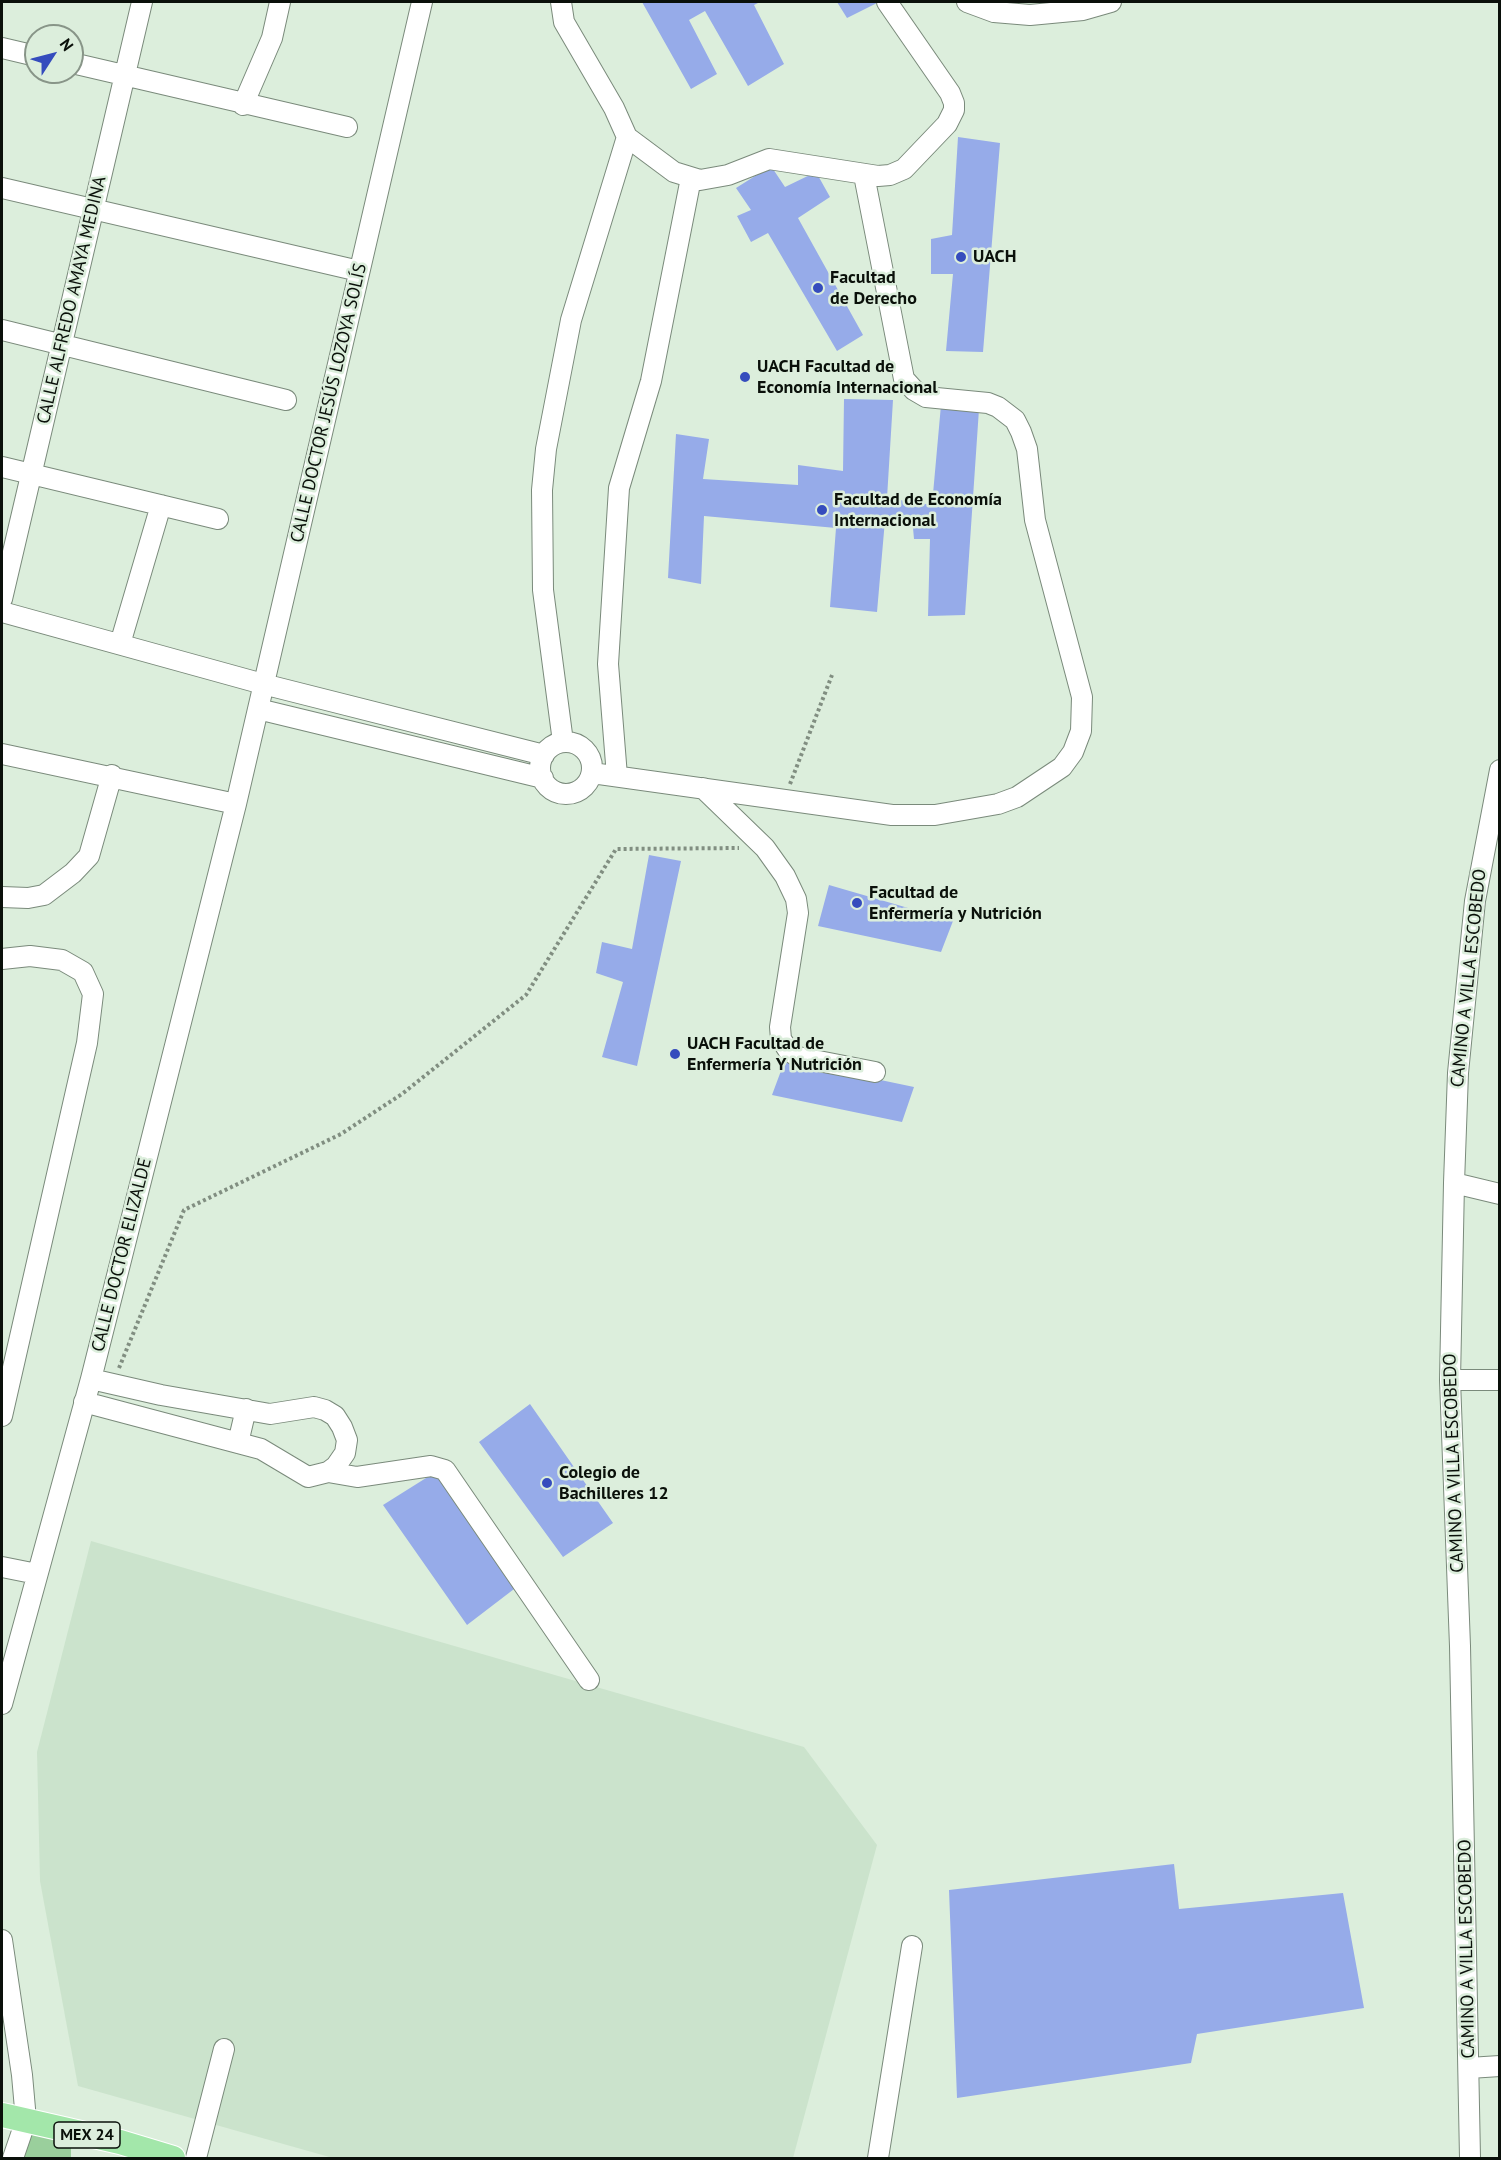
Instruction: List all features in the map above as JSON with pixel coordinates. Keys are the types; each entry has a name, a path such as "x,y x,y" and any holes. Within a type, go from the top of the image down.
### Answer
{"main road":[{"name":"MEX 24","path":"2,2115 120,2142 172,2158"}],"street":[{"name":"CALLE ALFREDO AMAYA MEDINA","path":"2,599 142,2"},
{"path":"243,105 272,38 280,2"},
{"name":"CALLE DOCTOR JESÚS LOZOYA SOLÍS","path":"236,804 422,2"},
{"path":"561,2 564,22 614,108 627,137 674,172 691,178 728,175 769,159 864,175 890,175 904,169 947,124 954,110 950,93 887,2"},
{"path":"971,3 994,12 1030,15 1083,10 1111,2"},
{"path":"2,48 24,53"},
{"path":"84,66 243,105 347,127"},
{"path":"563,742 543,591 542,490 546,449 571,320 627,137"},
{"path":"592,773 784,798 892,815 934,815 998,804 1031,790 1062,767 1077,742 1083,716 1082,698 1072,653 1035,520 1027,449 1021,432 1015,420 998,407 988,403 926,397 914,390 904,379 864,175"},
{"path":"617,776 608,664 619,488 651,381 691,178"},
{"path":"2,188 359,272"},
{"path":"2,330 286,400"},
{"path":"2,467 218,519"},
{"path":"120,644 161,505"},
{"path":"2,612 263,684 544,755"},
{"path":"258,709 543,778"},
{"path":"563,742 579,745 585,750 592,765 592,773 584,787 569,793 554,790 543,778 541,770 544,755 556,744 563,742"},
{"path":"2,754 112,775 236,804"},
{"name":"CAMINO A VILLA ESCOBEDO","path":"1470,2158 1462,1693 1450,1380 1454,1183 1458,1073 1475,901 1500,770"},
{"path":"2,897 39,897 82,864 93,849 112,775"},
{"path":"703,788 765,848 793,890 798,914 780,1027 781,1039 788,1050 798,1058 875,1072"},
{"name":"CALLE DOCTOR ELIZALDE","path":"2,1704 91,1379 236,804"},
{"path":"2,959 30,956 62,960 83,972 93,994 87,1043 2,1416"},
{"path":"1454,1183 1500,1194"},
{"path":"84,1402 238,1443 277,1457 300,1475 308,1477 328,1472 336,1466 345,1453 347,1440 335,1416 314,1407 270,1413 91,1379"},
{"path":"1450,1380 1500,1380"},
{"path":"187,1430 193,1400"},
{"path":"238,1443 246,1409"},
{"path":"328,1472 357,1477 431,1466 445,1470 589,1680"},
{"path":"2,1567 37,1574"},
{"path":"2,1940 9,2042 26,2120 13,2158"},
{"path":"878,2158 912,1946"},
{"path":"196,2158 224,2049"},
{"path":"1470,2068 1500,2066"}],"path":[{"path":"784,798 832,675"},
{"path":"113,1383 184,1210 341,1134 402,1094 526,995 616,849 765,848"}],"shaded area":[{"path":"91,1541 804,1747 877,1845 793,2158 333,2158 78,2086 40,1881 37,1752"}],"green space":[{"path":"31,2129 71,2142 71,2158 23,2158"}],"building":[{"path":"642,2 760,2 754,5 784,64 748,86 705,11 689,20 717,74 691,89"},
{"path":"837,2 879,2 847,18"},
{"name":"UACH","path":"958,137 1000,143 983,352 946,351 953,274 931,274 931,239 952,235"},
{"name":"Facultad de Derecho","path":"771,166 785,187 816,172 830,197 798,218 863,335 837,351 768,233 751,242 737,216 751,210 736,188"},
{"name":"Facultad de Economía Internacional","path":"844,399 893,400 887,498 932,505 941,405 979,409 965,615 928,616 930,539 914,539 912,517 885,520 877,612 830,607 836,528 704,516 701,584 668,578 676,434 709,439 703,479 798,485 798,465 843,471"},
{"path":"649,855 681,861 637,1066 602,1057 623,982 596,973 602,942 632,949"},
{"name":"Facultad de Enfermería y Nutrición","path":"829,885 953,921 941,952 818,926"},
{"path":"785,1060 914,1087 902,1122 772,1095"},
{"name":"Colegio de Bachilleres 12","path":"530,1404 613,1523 563,1557 479,1442"},
{"path":"434,1473 518,1586 467,1625 383,1505"},
{"path":"1174,1864 1179,1909 1343,1893 1364,2008 1197,2034 1191,2063 957,2098 949,1890"}],"place":[{"name":"UACH","path":"961,257"},
{"name":"Facultad de Derecho","path":"818,288"},
{"name":"UACH Facultad de Economía Internacional","path":"745,377"},
{"name":"Facultad de Economía Internacional","path":"822,510"},
{"name":"Facultad de Enfermería y Nutrición","path":"857,903"},
{"name":"UACH Facultad de Enfermería Y Nutrición","path":"675,1054"},
{"name":"Colegio de Bachilleres 12","path":"547,1483"}]}
